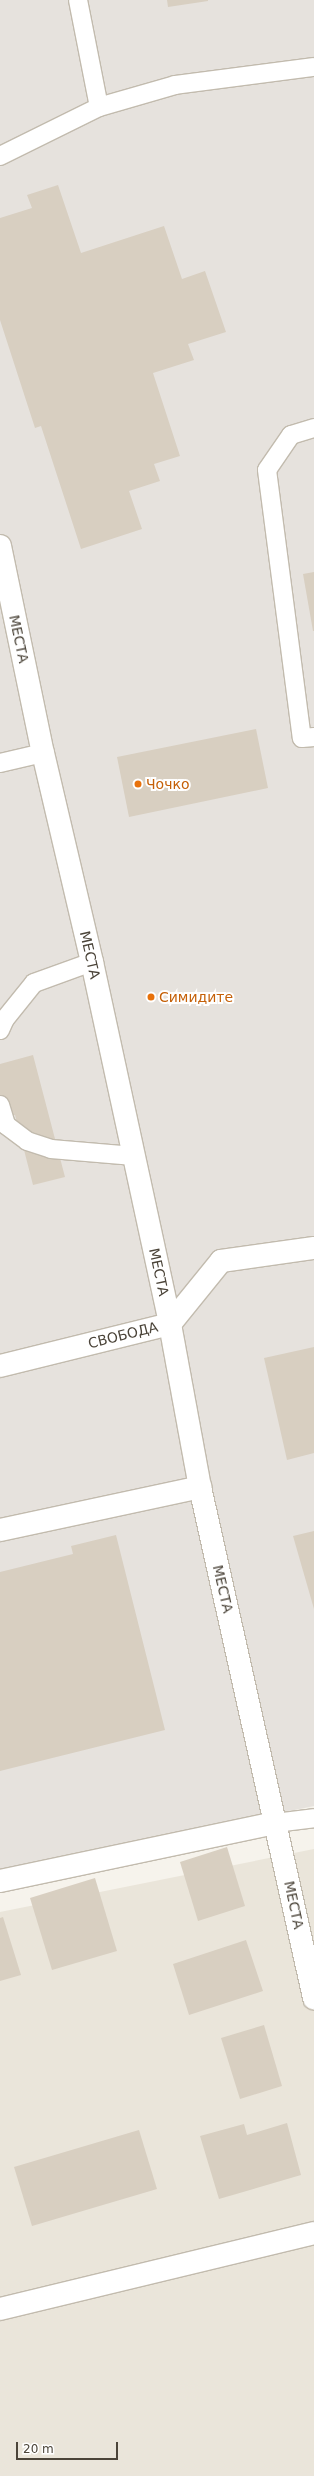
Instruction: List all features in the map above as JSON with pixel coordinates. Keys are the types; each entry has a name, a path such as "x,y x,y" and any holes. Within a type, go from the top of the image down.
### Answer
{"street":[{"name":"МЕСТА","path":"0,546 44,753 92,962 170,1324 200,1487 314,1998"},
{"name":"СВОБОДА","path":"0,1366 170,1324 221,1262 314,1248"},
{"path":"0,1530 200,1487"},
{"path":"0,1881 275,1823"},
{"path":"0,2308 314,2233"}],"lane":[{"path":"78,0 99,107"},
{"path":"0,156 99,107 175,85 314,67"},
{"path":"314,428 291,435 267,470 302,738 314,737"},
{"path":"0,763 44,753"},
{"path":"0,1030 5,1019 34,983 92,962"},
{"path":"0,1105 6,1125 27,1141 51,1149 134,1156"},
{"path":"275,1823 314,1818"}],"shaded area":[{"path":"0,0 314,0 314,1806 0,1870"},
{"path":"314,1849 314,2476 0,2476 0,1912"}],"building":[{"path":"167,0 208,0 208,1 168,7"},
{"path":"58,185 81,253 164,226 182,279 205,271 226,332 188,344 194,360 153,373 180,456 154,464 160,481 129,491 142,529 81,549 41,426 35,428 0,320 0,218 32,208 27,195"},
{"path":"314,572 314,631 313,631 303,574"},
{"path":"256,729 268,788 129,817 117,757"},
{"path":"33,1055 65,1177 33,1185 15,1115 0,1119 0,1064"},
{"path":"314,1347 314,1453 287,1460 264,1358"},
{"path":"314,1531 314,1609 293,1536"},
{"path":"116,1535 165,1730 0,1771 0,1572 73,1554 71,1546"},
{"path":"227,1847 245,1906 198,1921 180,1862"},
{"path":"95,1878 117,1951 52,1970 30,1898"},
{"path":"3,1917 21,1975 0,1981 0,1918"},
{"path":"246,1940 263,1991 189,2015 173,1964"},
{"path":"264,2025 282,2086 240,2099 221,2038"},
{"path":"287,2123 301,2175 219,2199 200,2136 244,2124 247,2135"},
{"path":"139,2130 157,2189 32,2226 14,2167"}],"place":[{"name":"Чочко","path":"138,784"},
{"name":"Симидите","path":"151,997"}]}
